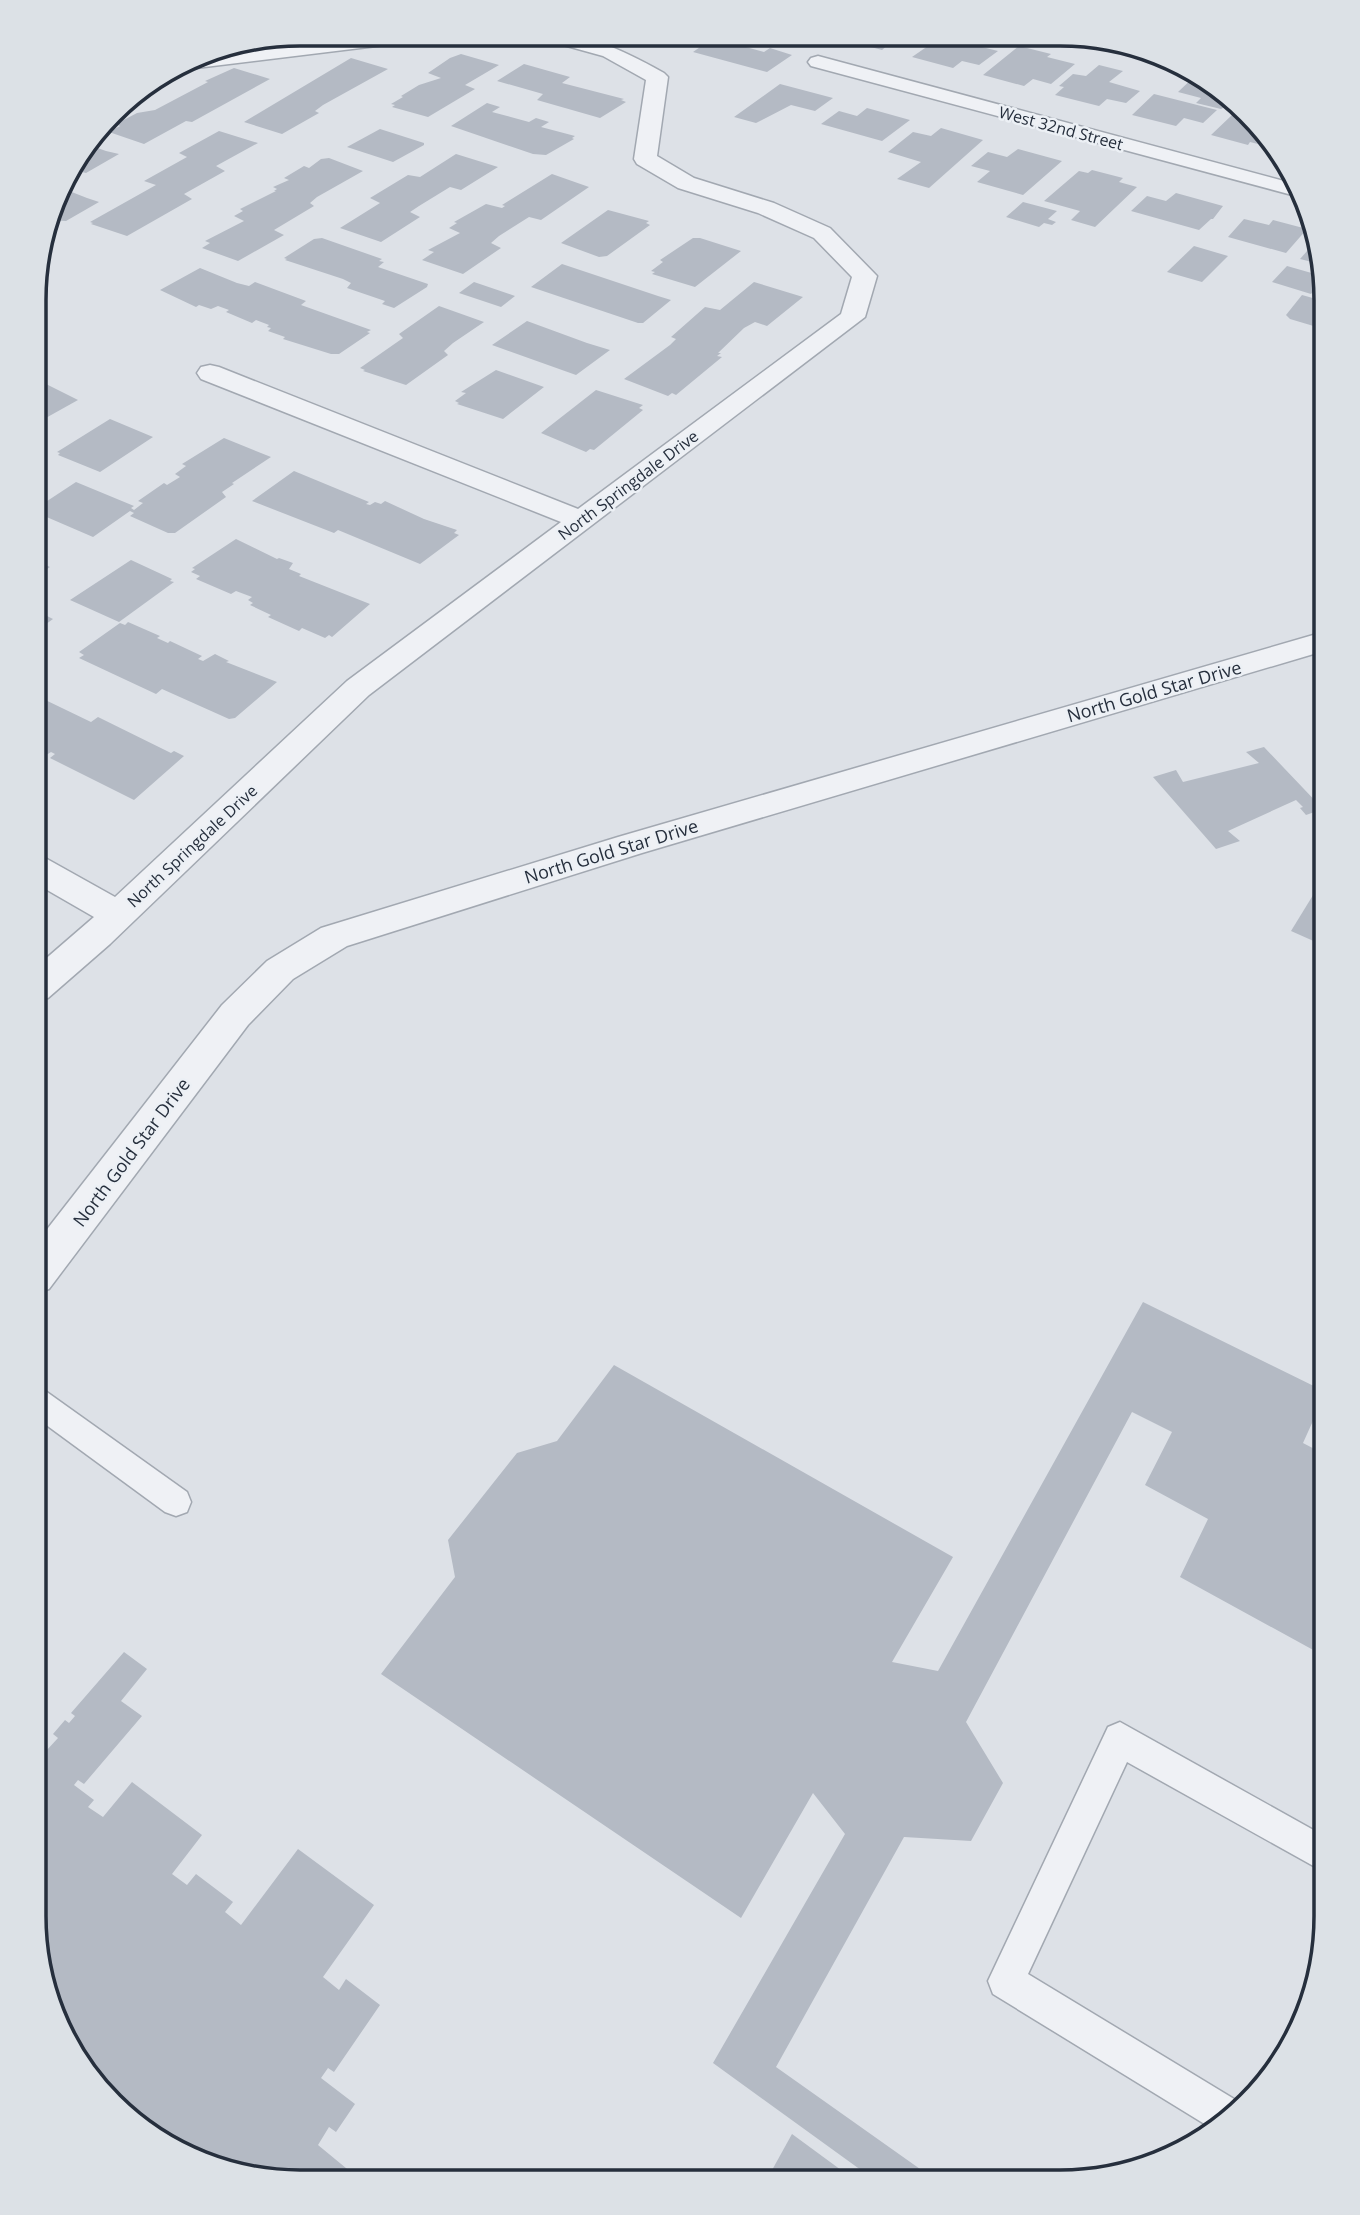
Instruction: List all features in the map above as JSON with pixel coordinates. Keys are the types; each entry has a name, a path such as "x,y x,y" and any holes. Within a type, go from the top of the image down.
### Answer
{"street":[{"path":"218,59 326,46"},
{"name":"North Springdale Drive","path":"46,978 119,915 358,688 852,317 864,276 822,233 766,208 686,183 645,159 657,77 611,52 589,46"},
{"name":"West 32nd Street","path":"818,62 1289,189"},
{"path":"210,373 581,520"},
{"name":"North Gold Star Drive","path":"46,1261 235,1015 281,970 334,937 630,845 1314,644"},
{"path":"46,874 119,915"}],"lane":[{"path":"46,1408 176,1502"},
{"path":"1221,2112 1006,1981 1120,1739 1314,1849"}],"building":[{"path":"702,46 742,46 764,52 770,48 792,55 767,72 693,52"},
{"path":"867,46 887,46 882,50"},
{"path":"928,46 978,46 998,51 979,65 962,61 953,68 912,57"},
{"path":"1019,46 1051,54 1047,57 1075,64 1051,84 1033,79 1024,86 983,75"},
{"path":"461,54 499,65 465,85 475,89 428,117 392,107 395,105 391,104 419,85 441,78 428,73"},
{"path":"351,58 388,69 323,105 315,111 319,113 282,134 244,122"},
{"path":"524,64 570,77 562,83 624,99 621,100 626,102 600,118 537,100 543,94 497,81"},
{"path":"1099,65 1123,71 1109,82 1140,91 1126,103 1107,99 1099,106 1055,95 1064,87 1059,86 1073,74 1086,76"},
{"path":"234,68 270,79 192,122 186,121 144,144 109,132 120,126 116,124 137,113 155,110 208,82 205,81"},
{"path":"1190,81 1226,106 1221,109 1196,103 1201,98 1178,92"},
{"path":"780,84 833,98 815,111 791,105 756,123 734,117"},
{"path":"1154,94 1217,110 1203,123 1184,118 1176,126 1132,115"},
{"path":"487,103 500,107 492,112 529,122 536,118 549,122 541,127 575,136 572,138 574,139 546,155 533,154 451,126"},
{"path":"867,108 910,120 882,141 821,124 839,111 857,116"},
{"path":"1232,115 1236,116 1262,145 1250,142 1248,145 1211,135"},
{"path":"941,128 983,140 929,188 897,179 921,162 888,152 913,132 931,136"},
{"path":"380,129 424,145 393,162 347,147"},
{"path":"219,131 258,143 216,166 225,171 184,194 192,199 127,236 91,224 93,223 90,222 156,185 144,181 187,157 179,153"},
{"path":"96,147 119,154 86,173 80,172"},
{"path":"1018,149 1062,161 1023,195 977,182 990,171 971,166 988,152 1007,157"},
{"path":"456,154 498,167 461,190 450,187 419,206 410,212 420,217 381,242 340,228 380,203 370,198 408,175 420,177"},
{"path":"329,158 363,171 317,197 310,203 314,206 274,230 284,235 238,261 202,248 210,243 205,241 244,221 234,216 243,211 240,209 276,191 273,187 289,180 284,178 304,166 309,168 321,159"},
{"path":"1092,170 1123,178 1119,182 1137,187 1095,227 1071,220 1080,211 1044,201 1079,171 1088,173"},
{"path":"552,174 589,187 541,220 529,217 499,236 491,243 501,248 463,274 422,260 434,252 428,250 460,233 449,228 457,223 454,222 486,204 502,208 505,206 502,205"},
{"path":"70,191 99,202 66,221 58,221"},
{"path":"1176,193 1223,206 1213,219 1199,230 1131,211 1147,196 1166,201"},
{"path":"1023,202 1057,211 1048,219 1056,222 1052,225 1044,223 1039,227 1006,217"},
{"path":"608,210 649,221 646,223 650,225 607,256 599,257 561,243"},
{"path":"1244,219 1269,225 1273,220 1304,228 1305,231 1286,253 1228,237"},
{"path":"322,238 382,259 379,261 384,262 378,267 428,284 427,287 394,308 382,304 385,301 347,288 351,283 343,279 285,260 287,259 284,258 314,239"},
{"path":"693,238 741,251 695,287 652,274 655,272 651,271 663,262 660,260"},
{"path":"1194,246 1228,256 1202,282 1167,272"},
{"path":"1310,248 1311,262 1300,259"},
{"path":"562,264 671,300 643,323 638,323 531,287"},
{"path":"1287,266 1313,273 1314,290 1311,294 1272,282"},
{"path":"200,268 237,283 249,286 255,282 306,301 301,305 371,330 367,332 370,333 339,354 331,354 283,339 285,337 268,331 271,328 267,327 269,325 256,320 252,323 218,306 211,309 199,305 196,307 160,290"},
{"path":"474,282 515,296 501,307 459,293"},
{"path":"754,282 803,297 767,326 755,322 744,328 718,353 721,353 717,356 722,357 676,395 672,393 668,396 624,379 670,345 676,339 671,337 705,307 720,310"},
{"path":"1302,295 1314,298 1314,326 1290,319 1286,315"},
{"path":"439,306 484,322 453,343 444,351 448,355 406,385 360,368 403,338 399,334"},
{"path":"527,321 610,350 576,375 492,345"},
{"path":"496,370 544,387 503,419 457,404 459,403 455,401 466,393 461,392"},
{"path":"46,384 78,400 46,418"},
{"path":"596,390 643,405 639,408 643,410 594,450 586,452 541,433"},
{"path":"110,419 153,437 100,472 58,455 60,453 57,452"},
{"path":"224,438 271,457 232,483 234,484 222,492 226,497 175,533 168,533 130,516 134,513 130,511 93,537 46,517 46,502 76,482 134,506 131,508 134,510 143,503 138,501 164,483 167,485 180,477 175,474 186,466 182,464"},
{"path":"294,471 369,502 366,504 381,504 385,501 424,519 457,530 454,533 459,535 420,564 338,530 334,533 252,501"},
{"path":"236,539 277,559 293,563 289,569 301,574 299,576 370,604 332,637 329,635 325,638 302,628 299,631 268,617 271,615 250,605 253,603 248,600 252,597 236,591 231,594 196,579 200,576 191,572 195,569 192,568"},
{"path":"131,560 174,582 119,622 70,600"},
{"path":"128,622 160,636 157,638 202,656 198,659 203,661 215,654 229,661 226,662 277,682 235,718 229,719 162,689 156,694 79,658 84,655 79,652 120,623 125,625"},
{"path":"46,700 91,722 98,717 171,753 174,751 184,756 134,800 50,758 55,754 51,752 46,755"},
{"path":"1264,747 1314,800 1314,812 1306,815 1296,800 1228,831 1240,841 1216,849 1153,777 1176,770 1183,782 1259,763 1246,752"},
{"path":"1314,894 1314,941 1291,931"},
{"path":"1143,1302 1314,1386 1314,1419 1303,1443 1314,1449 1314,1650 1180,1577 1208,1519 1145,1485 1172,1432 1132,1412 966,1722 1003,1783 971,1841 904,1837 776,2067 921,2170 861,2170 713,2063 845,1834 813,1793 741,1918 381,1674 455,1577 448,1540 517,1453 557,1441 614,1365 953,1557 892,1662 938,1671"},
{"path":"124,1652 147,1669 121,1701 142,1716 84,1784 78,1780 74,1785 94,1800 88,1807 103,1817 132,1782 202,1835 172,1874 187,1885 196,1874 233,1902 225,1912 241,1925 298,1849 374,1905 323,1977 339,1990 346,1979 380,2005 334,2072 328,2068 321,2078 355,2104 336,2132 329,2127 318,2145 348,2170 299,2170 250,2165 202,2150 158,2127 132,2107 108,2083 88,2057 59,1997 50,1965 46,1932 46,1751 58,1738 53,1734 65,1720 69,1723 75,1716 71,1713"},
{"path":"792,2134 841,2170 772,2170"}]}
